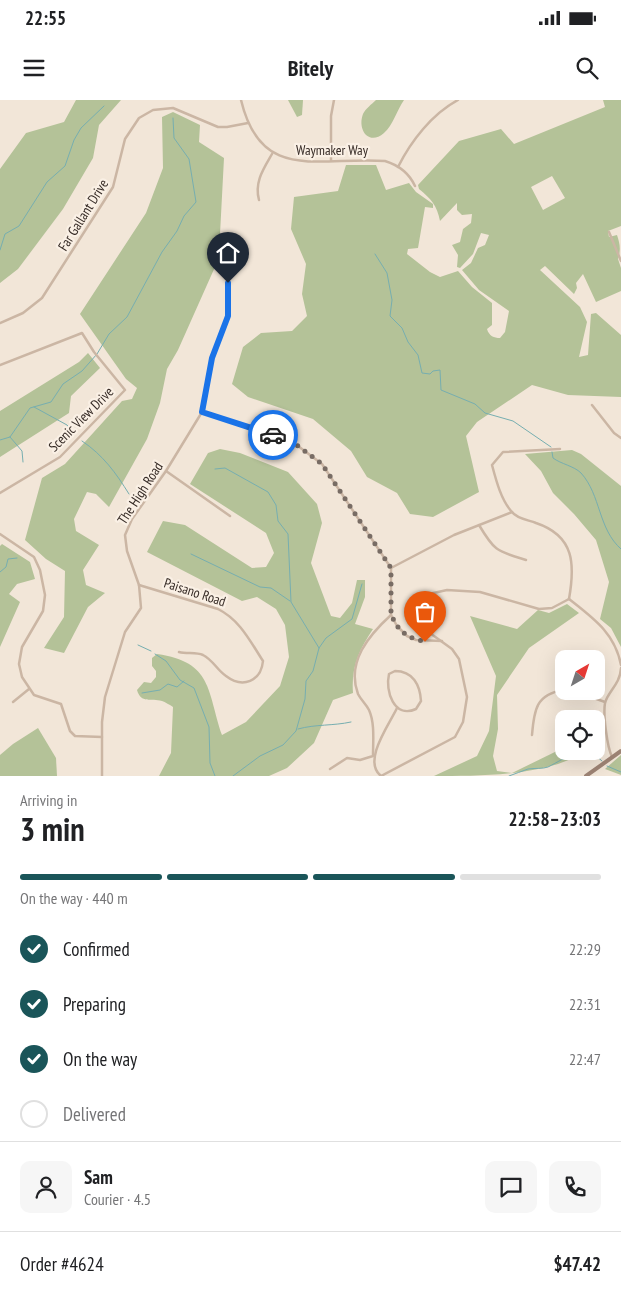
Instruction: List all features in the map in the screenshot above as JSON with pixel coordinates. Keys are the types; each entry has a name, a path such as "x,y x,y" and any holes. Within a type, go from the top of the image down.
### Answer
{"street":[{"path":"241,100 248,123 256,138 272,154 258,182 259,200"},
{"path":"331,160 330,116 334,100"},
{"path":"415,186 408,175 398,167 411,144 420,133 443,109 458,100"},
{"name":"Far Gallant Drive","path":"0,323 23,313 42,298 113,187 125,139 139,118 153,110 173,108 218,127 248,123"},
{"name":"Waymaker Way","path":"272,154 295,161 385,161 398,167"},
{"path":"609,232 621,261"},
{"name":"The High Road","path":"102,776 103,706 125,632 141,608 139,585 127,551 125,535 132,519 166,471 202,412 212,358 228,316 228,283"},
{"name":"Scenic View Drive","path":"0,365 82,333 125,390 60,457 0,493"},
{"path":"592,406 614,434 621,438"},
{"path":"202,412 298,446 322,464 391,568 391,615 397,626 407,636 425,642 442,641"},
{"path":"560,449 504,452 492,465 500,491 512,512 554,531 564,541 570,552 573,574 569,599"},
{"path":"166,471 230,516"},
{"path":"391,568 479,525 512,512"},
{"path":"479,525 492,547 500,552 526,560"},
{"path":"0,534 32,554 40,570 44,605 22,647 19,659 21,673 29,689 40,698 61,704 70,731 76,736 102,737"},
{"name":"Paisano Road","path":"139,585 218,608 229,614 238,622 264,661 263,668 256,678 250,682 244,682 227,677 203,655 179,652"},
{"path":"391,615 366,642 354,672 354,681 359,696 369,710 372,722 373,756 375,766 381,776 449,740 460,732 466,712 465,686 459,659 452,649 416,623 417,614 429,594 434,591 480,592 539,608 552,608 569,599"},
{"path":"569,599 602,626 611,637 621,666 618,682 605,702 608,748 612,757"},
{"path":"395,670 407,673 413,678 420,692 421,701 416,709 412,711 397,708 388,692 387,682 389,674 395,670"},
{"path":"13,702 29,689"},
{"path":"532,735 534,714 539,703 550,692 555,691"},
{"path":"599,700 605,702"},
{"path":"330,769 347,758 360,760 373,756 397,708"},
{"path":"586,776 621,751"}],"green space":[{"path":"76,100 121,100 99,125 93,158 63,209 18,269 0,283 0,169 26,133 64,122"},
{"path":"288,100 303,100 302,115 297,117"},
{"path":"376,100 404,100 387,130 379,137 374,138 369,137 363,130 362,120 365,110"},
{"path":"603,100 621,100 621,226 608,231 609,237 617,235 619,241 618,259 621,268 621,291 596,302 583,274 576,283 577,288 574,294 545,266 540,270 580,307 587,322 579,357 588,355 591,314 596,313 621,335 621,397 568,395 532,385 477,422 466,436 479,492 433,517 410,514 397,493 367,477 351,451 313,419 248,397 232,384 243,347 261,333 292,331 307,316 302,294 306,264 291,229 294,197 338,191 346,165 376,165 386,190 409,183 416,192 433,204 433,208 425,207 418,248 408,249 407,254 430,272 440,277 458,271 472,287 492,303 492,325 487,329 492,336 500,338 505,332 509,311 479,290 462,270 471,263 478,248 485,245 489,235 481,233 473,254 460,268 457,267 458,255 452,245 460,242 463,229 471,223 472,214 462,215 457,210 457,203 440,221 435,206 419,189 418,185 459,141 501,129 514,144 605,107","holes":["552,176 565,198 543,210 531,187"]},
{"path":"173,112 200,125 199,142 224,158 220,234 223,249 178,350 167,369 160,403 147,439 109,507 96,494 87,492 74,519 76,531 99,545 83,570 86,585 105,593 88,607 64,653 44,648 64,617 65,571 46,559 25,540 42,478 65,464 122,401 132,399 137,388 126,379 80,314 146,213 163,168 162,117"},
{"path":"88,353 100,368 71,396 69,413 0,457 0,411 79,362"},
{"path":"220,449 240,453 288,472 317,504 322,523 311,563 331,616 340,618 352,603 357,580 365,580 365,597 355,624 373,629 357,659 353,675 353,693 333,700 314,743 287,768 269,776 159,776 171,753 173,707 162,701 144,699 137,690 144,682 151,683 156,677 156,671 152,666 152,658 157,654 175,658 189,664 198,672 210,692 222,735 246,722 280,686 289,657 285,625 276,609 257,597 242,601 147,552 163,521 185,525 252,568 266,567 274,553 266,533 190,484 208,453"},
{"path":"572,450 581,454 621,486 621,647 611,628 600,619 609,582 596,540 553,493 541,471 525,454"},
{"path":"2,544 30,562 35,579 17,584 9,594 20,602 0,647 0,546"},
{"path":"567,604 579,613 529,648 497,695 498,729 493,756 497,771 512,773 434,776 477,756 489,731 496,676 470,616 517,629 538,610 549,613"},
{"path":"38,728 56,758 57,776 0,776 0,755"},
{"path":"555,752 555,760 567,760 553,765 512,773"},
{"path":"621,755 621,775 605,769"}],"waterway":[{"path":"0,250 5,234 19,226 47,182 65,166 74,140 81,128 104,106"},
{"path":"0,440 10,437 30,408 51,402 63,384 82,371 97,354 109,334 127,317 162,252 177,231 184,216 196,202 189,159 174,138 173,118"},
{"path":"375,254 387,273 392,300 390,316 402,328 408,342 418,355 422,373 430,374 433,371 440,370 441,390 475,404 485,413 513,421 551,447"},
{"path":"34,407 67,425 73,432"},
{"path":"10,437 22,451 23,462"},
{"path":"82,441 109,465 129,494"},
{"path":"552,452 553,458 581,473 588,482 608,532 621,549"},
{"path":"215,469 225,468 268,492 276,505 278,521 288,534 291,602 319,648"},
{"path":"191,554 260,587 271,588 290,601"},
{"path":"0,572 6,567 8,559 17,558"},
{"path":"233,776 260,756 283,745 296,731 305,699 306,681 313,671 319,648 326,638 352,619 362,584"},
{"path":"138,645 151,651"},
{"path":"155,654 166,661 180,680 194,688 209,727 210,763 215,776"},
{"path":"142,693 160,690 168,684 177,687 184,681"},
{"path":"298,729 351,722"},
{"path":"509,776 528,769 548,767 575,754 588,753 602,761"},
{"path":"607,766 621,772"}],"way so far":[{"path":"273,435 298,446 322,464 391,568 391,615 397,626 407,636 425,642"}],"route":[{"path":"228,283 228,316 212,358 202,412 273,435"}]}
